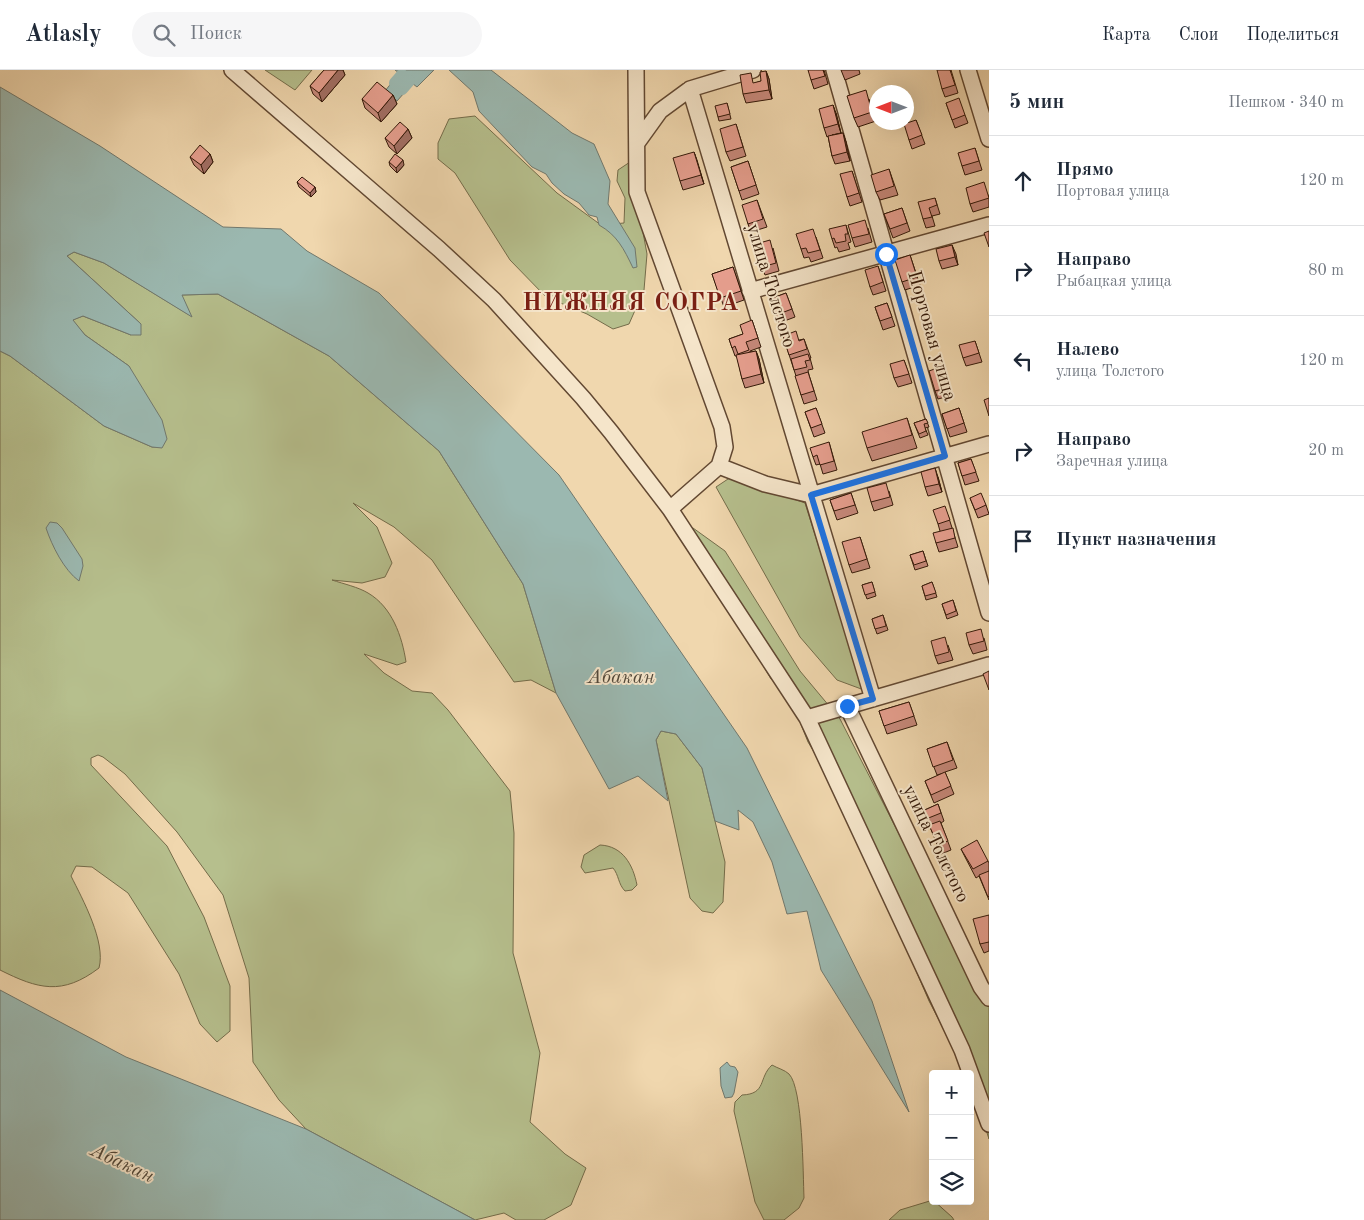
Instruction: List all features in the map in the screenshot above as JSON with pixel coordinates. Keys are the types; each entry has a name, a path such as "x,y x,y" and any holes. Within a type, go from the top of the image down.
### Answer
{"street":[{"path":"232,70 440,249 494,300 583,398 670,509 808,718 962,1050 989,1124"},
{"path":"636,70 637,192 722,427 724,447 719,466 670,509"},
{"path":"637,143 660,112 690,89 753,70"},
{"name":"Портовая улица","path":"834,70 989,613"},
{"path":"968,70 989,139"},
{"name":"улица Толстого","path":"690,89 873,699"},
{"path":"750,291 989,225"},
{"path":"719,466 765,484 811,495 989,444"},
{"path":"808,718 989,665"},
{"name":"улица Толстого","path":"847,706 981,987 989,998"}],"green space":[{"path":"265,70 312,70 295,90"},
{"path":"475,116 557,193 601,225 624,223 625,198 617,181 618,170 630,162 647,254 644,290 629,324 613,329 587,314 546,297 510,260 455,173 438,159 438,143 449,119"},
{"path":"74,252 104,263 191,316 181,295 218,294 329,356 439,451 523,584 556,693 531,680 514,682 432,560 394,527 353,503 377,527 392,563 385,577 362,583 332,580 368,593 384,606 399,632 406,662 397,665 364,654 384,673 412,691 432,693 448,710 510,791 514,833 513,953 540,1053 530,1122 565,1154 586,1168 571,1205 544,1220 516,1220 504,1213 475,1220 306,1129 279,1100 253,1062 249,978 223,895 177,832 125,774 103,757 98,755 91,758 91,765 167,846 204,917 230,986 230,1031 217,1042 200,1024 179,974 128,893 92,867 76,866 71,876 87,909 96,934 99,946 99,968 73,983 50,987 26,982 0,970 0,351 10,356 104,426 152,447 162,447 129,366 85,335 72,320 83,316 131,335 141,324 67,256"},
{"path":"731,477 805,503 864,690 837,680 800,637 716,487"},
{"path":"693,528 725,551 800,671 840,719 956,945 989,1002 989,1139 974,1092 974,1070 965,1070 929,1001 842,798 808,742 788,692 771,679 684,531"},
{"path":"661,731 676,734 702,768 725,862 723,902 713,913 702,911 690,898 656,740"},
{"path":"600,845 615,849 626,858 633,870 637,885 632,890 625,891 613,868 585,873 581,867 584,855"},
{"path":"772,1065 789,1074 794,1082 800,1113 804,1198 799,1208 784,1220 764,1220 755,1202 734,1111 735,1102 742,1095 755,1092 759,1088"},
{"path":"929,1201 929,1205 939,1205 954,1220 889,1220 900,1210"}],"water":[{"path":"395,70 434,70 417,87"},
{"path":"449,70 491,70 572,133 594,144 610,181 608,204 635,248 637,267 633,268 619,243 611,233 599,225 597,217 589,215 579,203 564,194 552,183 546,174 532,167 479,111 473,92"},
{"path":"393,81 405,92 397,101 385,91"},
{"name":"Абакан","path":"0,87 100,146 223,227 281,229 307,251 379,293 559,475 747,748 872,1001 909,1112 821,970 807,911 787,914 772,862 753,822 738,810 739,830 715,821 702,768 676,734 661,731 656,740 668,801 638,776 609,789 556,693 523,584 439,451 329,356 218,294 182,295 192,317 104,263 74,252 67,256 141,324 141,335 131,335 83,316 73,320 85,335 129,366 162,420 167,439 162,448 152,447 104,426 10,356 0,351"},
{"path":"50,522 57,523 62,528 82,559 83,566 79,581 68,571 55,550 46,528"},
{"name":"Абакан","path":"0,990 126,1057 306,1129 475,1220 0,1220"},
{"path":"727,1062 730,1066 735,1067 738,1072 732,1097 725,1098 721,1086 720,1068"}],"building":[{"path":"324,70 338,70 319,93 310,86"},
{"path":"808,70 823,70 825,76 811,80"},
{"path":"937,70 950,70 955,85 942,89"},
{"path":"766,71 769,90 743,94 740,75 751,73 753,83 761,81 760,72"},
{"path":"377,82 393,95 378,113 362,99"},
{"path":"866,90 869,101 869,113 854,118 847,96"},
{"path":"959,98 965,115 952,120 946,103"},
{"path":"727,103 730,114 718,117 715,106"},
{"path":"833,105 838,124 824,128 819,109"},
{"path":"916,120 922,135 909,140 906,130 914,130 914,121"},
{"path":"400,122 408,129 394,146 385,138"},
{"path":"736,124 743,147 726,152 720,129"},
{"path":"843,133 847,152 832,156 828,136"},
{"path":"200,145 210,154 201,165 190,157"},
{"path":"975,148 979,161 962,166 958,153"},
{"path":"694,152 701,175 680,181 673,158"},
{"path":"395,154 403,160 396,168 389,162"},
{"path":"748,161 756,185 739,191 731,167"},
{"path":"889,169 894,186 876,192 871,175"},
{"path":"852,171 859,193 847,197 840,174"},
{"path":"302,177 315,187 310,193 297,182"},
{"path":"984,182 989,198 970,204 966,188"},
{"path":"935,198 937,205 929,208 932,217 923,219 918,202"},
{"path":"757,200 763,219 748,224 742,205"},
{"path":"902,208 907,223 890,229 884,214"},
{"path":"865,220 869,234 852,238 848,225"},
{"path":"846,225 848,234 845,234 846,241 836,243 834,238 832,239 829,229"},
{"path":"813,229 820,250 808,253 806,248 801,249 796,234"},
{"path":"989,231 989,247 984,233"},
{"path":"770,240 776,263 762,267 756,244"},
{"path":"952,245 955,257 939,261 936,249"},
{"path":"910,255 917,277 902,282 895,260"},
{"path":"878,266 883,282 870,287 865,270"},
{"path":"733,267 741,291 720,298 712,274"},
{"path":"786,293 792,309 776,315 770,299"},
{"path":"887,303 892,317 880,321 875,307"},
{"path":"752,320 758,338 746,342 749,350 738,354 735,346 732,348 729,339 743,334 740,325"},
{"path":"796,331 799,341 804,339 807,349 789,355 783,336"},
{"path":"975,341 979,353 963,358 959,345"},
{"path":"756,351 761,374 742,379 736,355"},
{"path":"808,354 810,360 805,361 807,367 794,370 791,359"},
{"path":"904,360 909,374 894,378 890,364"},
{"path":"940,367 946,388 935,391 929,371"},
{"path":"808,372 814,391 801,395 795,376"},
{"path":"989,398 989,416 984,400"},
{"path":"816,408 822,424 811,428 805,412"},
{"path":"959,408 964,423 947,429 942,414"},
{"path":"907,418 912,435 867,448 862,432"},
{"path":"926,419 928,423 924,424 926,431 919,434 914,423"},
{"path":"829,442 834,461 820,465 817,455 813,457 810,448"},
{"path":"971,459 976,472 962,476 958,463"},
{"path":"935,468 939,484 925,487 921,472"},
{"path":"886,483 890,497 871,502 867,488"},
{"path":"851,493 855,505 834,511 830,500"},
{"path":"981,493 986,505 975,510 970,498"},
{"path":"945,506 950,520 938,524 933,510"},
{"path":"953,528 955,538 936,543 933,533"},
{"path":"860,537 867,559 849,565 842,542"},
{"path":"923,551 926,561 914,565 910,555"},
{"path":"872,582 875,592 865,595 862,585"},
{"path":"932,582 936,593 925,596 922,586"},
{"path":"953,600 956,611 946,615 942,604"},
{"path":"883,615 886,626 875,629 872,619"},
{"path":"981,629 984,641 969,645 966,633"},
{"path":"945,637 949,652 935,656 931,641"},
{"path":"989,671 989,690 983,674"},
{"path":"909,702 914,716 884,726 879,711"},
{"path":"947,742 953,760 933,767 927,749"},
{"path":"945,772 951,786 931,795 925,781"},
{"path":"938,804 941,813 921,821 918,813"},
{"path":"940,821 948,841 938,845 929,825"},
{"path":"977,840 988,861 973,869 961,849"},
{"path":"989,871 989,896 988,897 979,875"},
{"path":"989,915 989,942 980,944 973,919"}],"waterway":[{"path":"395,83 402,75"},
{"path":"402,89 409,81"}],"district":[{"name":"НИЖНЯЯ СОГРА","path":"631,304"}],"route":[{"path":"847,706 873,699 811,495 945,456 886,254"}]}
